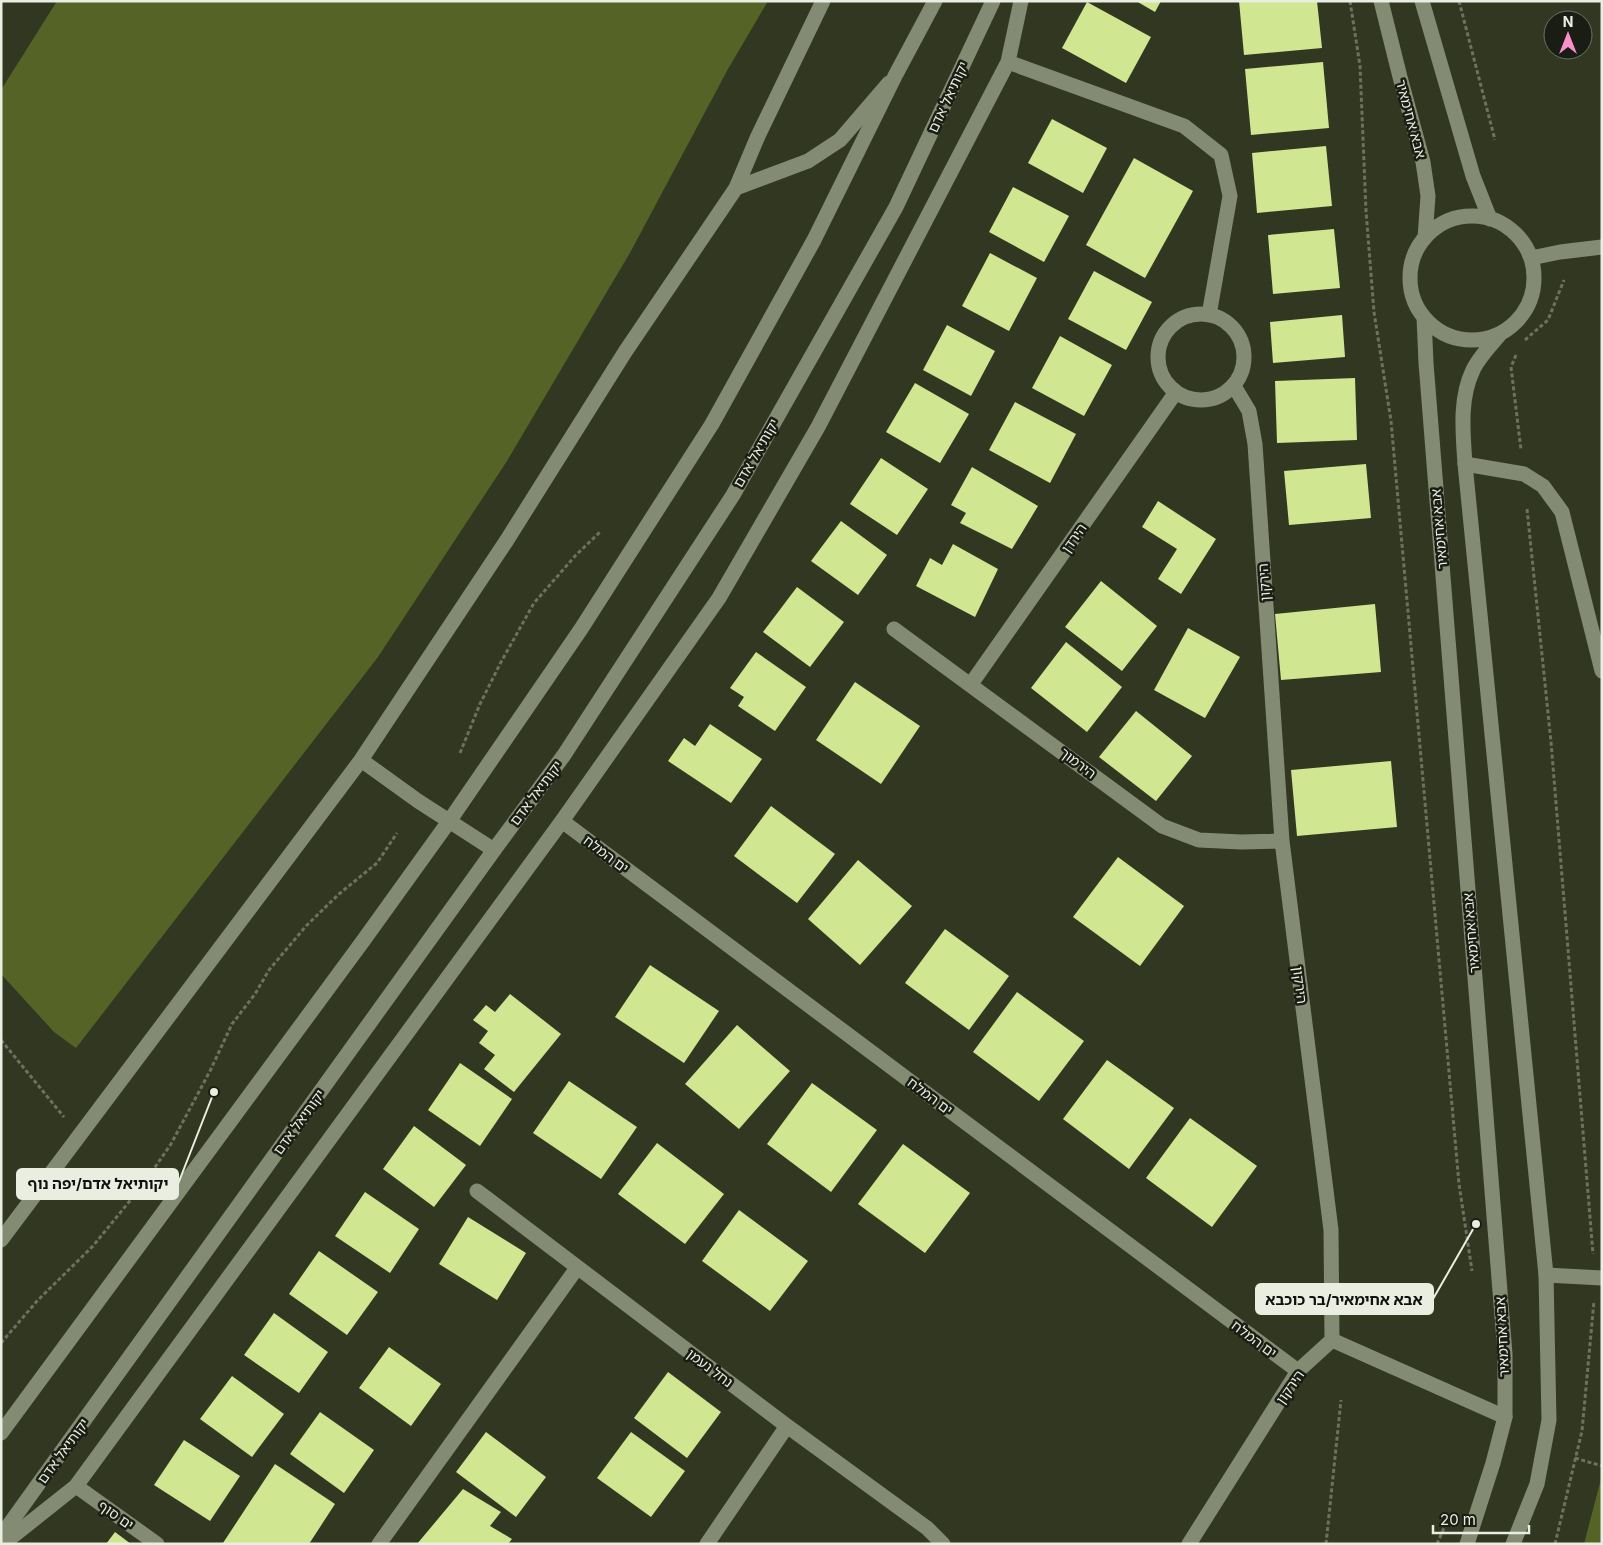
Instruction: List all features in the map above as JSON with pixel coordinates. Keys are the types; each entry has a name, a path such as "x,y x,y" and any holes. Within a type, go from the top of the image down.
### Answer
{"street":[{"path":"1,1240 361,760 507,540 625,352 736,188 758,136 823,1"},
{"path":"1,1433 358,949 450,820 581,629 712,424 814,240 895,76 935,1"},
{"name":"יקותיאל אדם","path":"1,1536 564,755 733,495 896,207 993,1"},
{"path":"3,1544 76,1486 562,821 719,598 818,427 1008,62 1021,1"},
{"name":"אבא אחימאיר","path":"1381,1 1424,162 1428,196 1425,238"},
{"path":"1422,1 1474,176 1490,219"},
{"path":"1008,62 1184,126 1221,155 1230,196 1209,315"},
{"path":"736,188 808,161 840,140 895,76"},
{"path":"1501,333 1488,339 1475,340 1459,338 1444,333 1424,317 1416,304 1411,286 1412,265 1425,238 1437,227 1451,220 1471,216 1490,219 1504,224 1518,235 1525,244 1531,258 1534,277 1531,298 1523,314 1501,333 1473,369 1467,388 1462,417 1465,464 1546,1275 1549,1420 1537,1484 1513,1544"},
{"path":"1531,258 1602,247"},
{"path":"1196,315 1209,315 1222,320 1232,327 1244,350 1241,375 1234,386 1224,394 1212,399 1187,398 1176,392 1166,383 1160,372 1158,359 1160,346 1165,334 1173,325 1184,318 1196,315"},
{"name":"אבא אחימאיר","path":"1424,317 1426,373 1505,1354 1505,1416 1493,1463 1467,1544"},
{"name":"הירקון","path":"1189,1544 1298,1372 1332,1340 1331,1230 1282,841 1255,444 1249,411 1234,386"},
{"name":"הירדן","path":"971,684 1176,392"},
{"path":"1465,464 1524,474 1543,486 1562,512 1602,671"},
{"name":"הירמוך","path":"894,629 1162,826 1199,840 1282,841"},
{"path":"361,760 418,801 494,850"},
{"name":"ים המלח","path":"562,821 1298,1372"},
{"name":"נחל נעמן","path":"477,1191 787,1426 927,1528 943,1544"},
{"path":"379,1544 577,1268"},
{"path":"1546,1275 1598,1278"},
{"path":"1332,1340 1505,1416"},
{"path":"706,1544 787,1426"},
{"name":"ים סוף","path":"76,1486 157,1544"}],"path":[{"path":"1350,1 1360,66 1366,202 1374,312 1391,421 1457,1164 1472,1276"},
{"path":"1459,1 1495,140"},
{"path":"1519,345 1548,320 1564,280"},
{"path":"1517,353 1511,367 1524,474 1552,752 1598,1278 1582,1431 1555,1544"},
{"path":"460,753 500,662 534,603 576,555 602,532"},
{"path":"1,1343 38,1301 93,1246 142,1186 171,1144 210,1071 232,1024 269,970 306,926 339,894 377,863 397,833"},
{"path":"1,1040 78,1135"},
{"path":"1326,1544 1341,1400"},
{"path":"1575,1458 1602,1466"},
{"path":"1437,1544 1445,1527"}],"green space":[{"path":"57,1 768,1 728,69 631,251 507,461 378,657 76,1048 54,1032 1,974 1,90"},
{"path":"1602,1475 1602,1544 1584,1544"}],"building":[{"path":"1136,1 1161,1 1155,12"},
{"path":"1239,1 1317,1 1322,48 1244,55"},
{"path":"1087,2 1151,37 1126,83 1062,48"},
{"path":"1323,62 1329,128 1251,135 1245,69"},
{"path":"1052,119 1107,148 1083,193 1028,163"},
{"path":"1326,146 1332,206 1257,213 1252,153"},
{"path":"1134,158 1193,191 1145,278 1086,245"},
{"path":"1013,187 1069,216 1044,262 989,232"},
{"path":"1334,229 1340,288 1273,294 1268,235"},
{"path":"990,253 1037,278 1009,331 962,306"},
{"path":"1094,271 1152,302 1126,350 1068,319"},
{"path":"1342,315 1345,357 1273,363 1270,322"},
{"path":"947,325 995,351 971,396 923,370"},
{"path":"1060,336 1112,365 1084,416 1032,388"},
{"path":"1355,378 1357,440 1277,443 1275,381"},
{"path":"915,383 969,414 940,463 886,432"},
{"path":"1015,402 1076,434 1050,483 989,450"},
{"path":"881,458 928,489 897,535 850,504"},
{"path":"1366,464 1371,518 1289,525 1284,471"},
{"path":"972,467 1038,506 1012,549 960,523 966,513 951,505"},
{"path":"1158,501 1216,539 1181,594 1158,579 1177,549 1142,527"},
{"path":"841,521 887,555 858,595 811,561"},
{"path":"953,544 998,569 975,617 916,586 930,558 942,565"},
{"path":"1101,581 1157,626 1122,671 1065,627"},
{"path":"797,587 844,622 810,667 763,632"},
{"path":"1375,604 1381,672 1281,680 1275,614"},
{"path":"1188,628 1240,657 1205,718 1154,690"},
{"path":"1066,642 1122,687 1087,732 1031,688"},
{"path":"756,652 806,687 775,731 738,706 744,697 730,688"},
{"path":"855,682 920,726 881,784 816,740"},
{"path":"1136,711 1192,756 1156,801 1099,757"},
{"path":"710,724 762,759 731,803 668,761 684,738 695,746"},
{"path":"1391,761 1397,827 1297,836 1291,770"},
{"path":"771,806 835,854 797,903 734,856"},
{"path":"1118,857 1184,906 1140,966 1073,917"},
{"path":"858,860 912,906 860,965 808,919"},
{"path":"945,929 1009,976 969,1030 905,983"},
{"path":"650,965 719,1011 684,1063 615,1017"},
{"path":"1017,992 1084,1041 1039,1101 973,1052"},
{"path":"510,994 561,1034 514,1092 484,1069 495,1055 479,1043 488,1031 473,1020 486,1005 495,1012"},
{"path":"737,1025 790,1071 739,1129 685,1084"},
{"path":"1107,1060 1174,1108 1129,1169 1063,1119"},
{"path":"460,1063 512,1099 480,1146 428,1110"},
{"path":"569,1081 637,1127 601,1179 533,1133"},
{"path":"812,1083 877,1130 831,1192 767,1144"},
{"path":"1190,1118 1257,1166 1212,1227 1146,1178"},
{"path":"414,1126 466,1165 434,1207 383,1169"},
{"path":"657,1143 724,1194 685,1244 618,1194"},
{"path":"903,1144 970,1193 925,1253 858,1204"},
{"path":"365,1192 419,1229 390,1273 335,1236"},
{"path":"739,1210 808,1261 770,1311 702,1261"},
{"path":"468,1217 526,1253 497,1300 439,1264"},
{"path":"319,1251 378,1292 347,1335 289,1294"},
{"path":"274,1313 328,1352 299,1393 244,1355"},
{"path":"389,1347 441,1384 411,1426 359,1388"},
{"path":"668,1372 721,1412 687,1458 634,1418"},
{"path":"232,1376 284,1414 252,1457 200,1419"},
{"path":"320,1412 374,1450 344,1493 290,1454"},
{"path":"486,1432 546,1477 516,1517 456,1472"},
{"path":"631,1432 685,1471 651,1517 597,1478"},
{"path":"184,1440 240,1476 210,1521 154,1485"},
{"path":"275,1464 335,1504 309,1544 223,1543"},
{"path":"463,1489 501,1512 490,1526 512,1539 508,1544 417,1544"},
{"path":"115,1532 131,1544 106,1544"}],"place":[{"name":"יקותיאל אדם/יפה נוף","path":"214,1092"},
{"name":"אבא אחימאיר/בר כוכבא","path":"1476,1224"}]}
